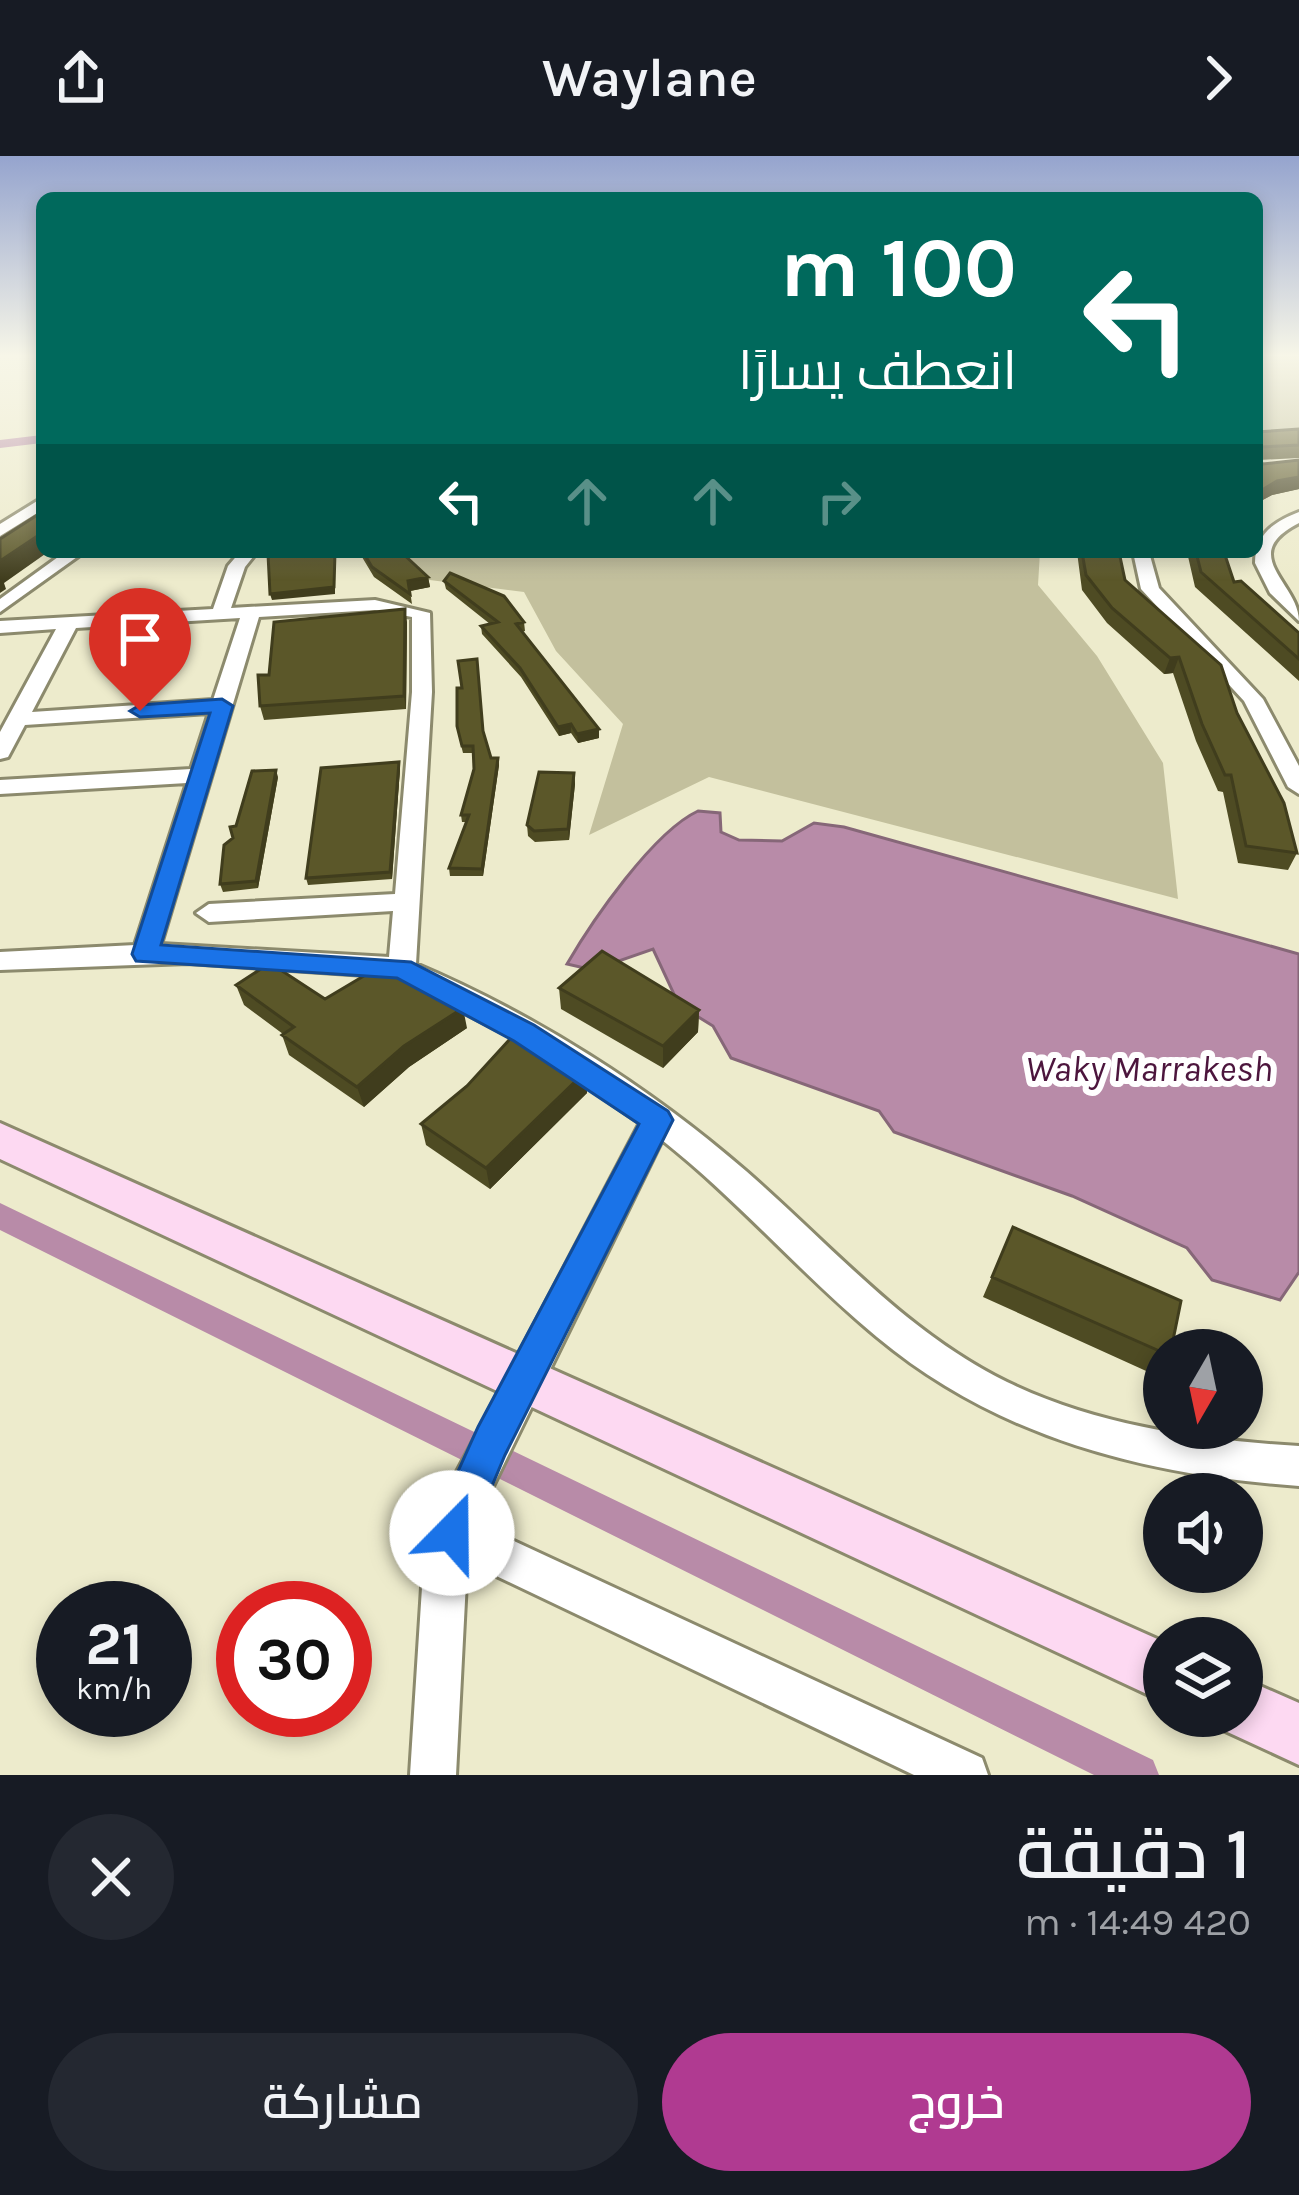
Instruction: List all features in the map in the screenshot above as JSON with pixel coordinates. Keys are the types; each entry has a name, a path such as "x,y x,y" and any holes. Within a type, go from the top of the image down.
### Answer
{"street":[{"path":"0,531 36,507"},
{"path":"1299,517 1276,530 1262,561 1272,589 1299,615"},
{"path":"0,608 68,558"},
{"path":"220,614 244,558"},
{"path":"1142,558 1150,589 1253,699 1299,787"},
{"path":"0,627 386,604 413,608 424,617 402,969"},
{"path":"145,954 251,612"},
{"path":"0,752 69,623"},
{"path":"18,719 222,706"},
{"path":"0,787 201,775"},
{"path":"209,913 407,902"},
{"path":"0,961 145,954 402,969 524,1033 657,1120 730,1177 852,1297 919,1349 990,1393 1043,1417 1138,1444 1240,1463 1299,1466"},
{"path":"433,1775 444,1572 455,1521 657,1120"},
{"path":"0,1140 516,1395 1143,1663"},
{"path":"455,1521 965,1775"},
{"path":"1263,1718 1299,1734"}],"shaded area":[{"path":"1263,430 1299,430 1263,434"},
{"path":"409,558 1040,558 1038,585 1097,656 1163,763 1178,899 709,777 589,835 623,724 556,651 524,592 422,579"}],"water":[{"name":"Waky Marrakesh","path":"698,811 720,813 721,832 739,840 782,841 814,823 844,827 1299,954 1299,1272 1280,1300 1212,1280 1187,1248 1072,1196 894,1132 879,1111 731,1058 713,1026 679,1005 653,949 593,970 567,964 643,857"}],"building":[{"path":"1299,430 1299,445 1263,447 1263,432"},
{"path":"1299,460 1299,477 1263,489 1263,464"},
{"path":"36,516 36,537 0,561 0,539"},
{"path":"268,558 335,558 334,587 270,594"},
{"path":"367,558 407,558 428,577 408,581 410,594"},
{"path":"1083,558 1120,558 1125,580 1221,665 1237,713 1284,803 1297,853 1246,846 1231,775 1225,775 1202,724 1179,657 1170,658 1112,608 1086,575"},
{"path":"1198,558 1226,558 1234,582 1241,581 1299,633 1299,659 1201,572"},
{"path":"450,573 504,596 524,622 516,624 599,729 577,734 571,724 558,727 520,668 481,626 498,622 444,581"},
{"path":"405,609 404,696 260,706 258,675 269,675 274,622"},
{"path":"477,659 483,731 491,758 498,758 482,869 449,868 469,815 461,815 474,769 473,746 462,746 457,726 457,688 462,688 458,661"},
{"path":"399,762 390,872 306,878 321,768"},
{"path":"276,770 256,881 220,884 224,845 233,838 230,827 236,826 252,771"},
{"path":"539,772 574,773 568,829 534,831 527,825"},
{"path":"602,951 699,1010 663,1046 559,988"},
{"path":"389,961 463,1008 404,1046 357,1087 282,1035 294,1027 236,985 270,963 325,999"},
{"path":"520,1028 586,1071 486,1168 421,1124 467,1086"},
{"path":"1013,1227 1181,1301 1175,1329 1143,1329 1143,1344 992,1277"}],"waterway":[{"path":"0,444 36,440"},
{"path":"0,1216 1138,1775"}],"route":[{"path":"140,711 222,706 145,954 402,969 524,1033 657,1120 491,1441 458,1508 452,1533"}]}
